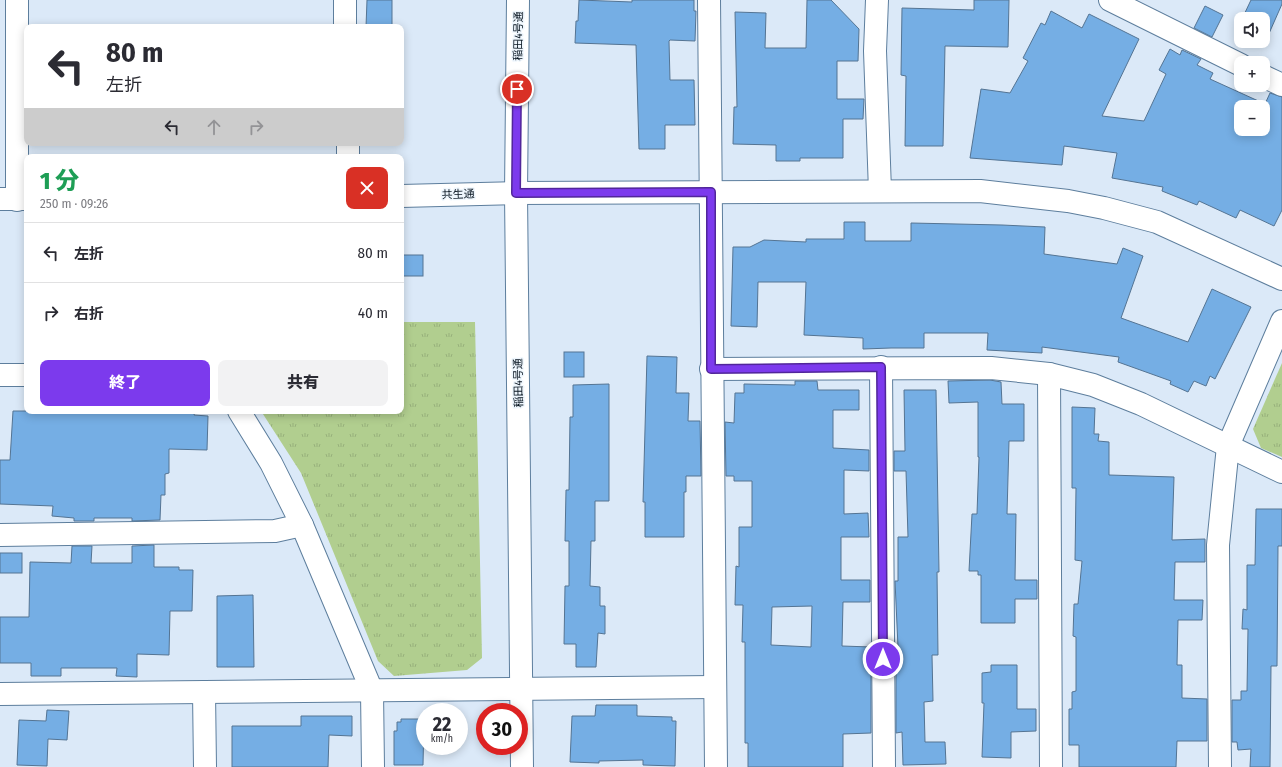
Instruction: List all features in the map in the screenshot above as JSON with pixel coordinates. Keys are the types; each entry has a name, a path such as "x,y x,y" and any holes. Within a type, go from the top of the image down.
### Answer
{"street":[{"path":"15,199 22,37 17,0"},
{"path":"345,0 345,24"},
{"name":"稲田4号通","path":"518,0 516,193 522,767"},
{"path":"709,0 711,369 716,767"},
{"path":"877,0 876,51 880,191"},
{"path":"1110,0 1234,62"},
{"path":"1270,79 1282,85"},
{"name":"共生通","path":"404,196 516,193 980,191 1068,201 1104,208 1157,222 1282,279"},
{"path":"1220,767 1218,545 1228,446 1282,320"},
{"path":"711,369 881,367 991,368 1049,374 1093,385 1141,404 1282,472"},
{"path":"881,367 884,767"},
{"path":"1049,374 1051,767"},
{"path":"0,375 24,375"},
{"path":"240,414 271,463 302,525 372,691 373,767"},
{"path":"0,534 275,531 302,525"},
{"path":"0,694 715,687"},
{"path":"204,692 205,767"}],"green space":[{"path":"404,322 475,322 482,658 467,670 394,676 378,661 301,473 263,414 404,414"},
{"path":"1282,363 1282,457 1261,448 1253,429"}],"building":[{"path":"367,0 392,0 392,24 366,24"},
{"path":"579,0 632,2 632,0 694,0 694,11 696,11 695,41 669,41 670,80 694,80 695,125 665,125 665,149 639,149 636,45 575,43"},
{"path":"807,0 831,0 859,29 858,61 837,61 837,99 864,99 863,119 843,119 843,158 800,158 800,161 776,161 776,145 733,144 734,107 737,107 735,12 766,13 765,48 806,48"},
{"path":"974,0 1009,0 1008,47 945,46 943,146 905,146 906,76 901,75 902,8 974,10"},
{"path":"1251,0 1282,0 1282,4 1270,31 1270,12 1245,12"},
{"path":"1205,6 1223,15 1212,37 1194,28"},
{"path":"1051,11 1082,28 1089,14 1139,39 1102,116 1144,121 1166,74 1159,70 1170,49 1180,55 1182,50 1201,59 1197,65 1213,73 1210,79 1234,90 1234,92 1239,92 1256,100 1234,100 1234,136 1270,136 1270,100 1267,100 1270,93 1282,97 1282,210 1274,226 1240,210 1236,218 1199,201 1197,205 1162,191 1163,187 1112,178 1117,153 1064,146 1062,165 970,158 981,89 1010,93 1028,61 1023,58 1041,23 1045,25"},
{"path":"844,222 865,222 865,241 911,241 911,223 1002,225 1045,227 1044,254 1117,264 1123,248 1143,256 1121,318 1188,342 1212,289 1251,307 1215,379 1210,376 1206,386 1194,381 1188,392 1170,384 1171,381 1118,362 1119,357 1042,347 1042,353 987,350 988,333 924,333 924,348 863,349 863,338 804,335 806,282 758,282 757,327 731,326 733,247 750,247 764,240 806,242 806,239 844,239"},
{"path":"404,255 423,255 423,276 404,276"},
{"path":"564,352 584,352 584,377 564,377"},
{"path":"647,356 677,357 676,393 689,393 688,421 700,421 701,476 686,476 686,492 684,492 684,537 645,537 645,502 643,502"},
{"path":"990,380 1001,382 1002,404 1024,404 1024,441 1009,441 1007,514 1016,514 1015,580 1037,580 1037,599 1015,599 1015,623 981,623 981,575 978,575 978,571 969,571 972,514 977,514 979,457 978,402 949,403 948,381"},
{"path":"795,381 817,381 818,390 859,390 859,410 833,410 833,448 869,450 869,471 844,470 844,514 868,513 869,537 841,537 841,580 870,580 870,602 843,602 842,646 871,647 871,733 843,734 843,767 748,767 748,743 745,743 745,642 742,642 743,605 735,605 736,566 739,567 739,527 752,527 752,481 734,481 734,476 726,476 725,422 734,423 735,393 744,393 744,384 795,385","holes":["812,606 811,647 771,645 772,607"]},
{"path":"609,384 609,501 595,501 595,541 591,541 590,586 600,587 600,606 605,606 605,634 598,633 596,667 576,667 576,644 564,644 565,586 569,586 569,541 565,541 566,490 569,490 570,417 573,417 573,385"},
{"path":"904,390 936,390 939,572 937,572 938,655 932,655 933,701 924,702 925,742 945,742 946,764 903,765 902,732 896,733 896,647 898,647 895,581 898,581 898,537 908,537 906,471 894,471 894,451 905,451"},
{"path":"1072,407 1095,408 1094,434 1099,434 1098,441 1109,442 1109,475 1174,477 1172,540 1205,539 1205,562 1175,562 1174,600 1203,600 1202,620 1178,620 1177,665 1182,665 1182,698 1207,699 1207,741 1177,741 1176,767 1079,767 1079,745 1069,745 1069,709 1072,709 1072,692 1076,691 1076,637 1073,636 1074,604 1078,604 1082,561 1075,560 1076,488 1072,488"},
{"path":"13,411 24,411 24,414 194,414 208,416 207,450 169,449 169,473 165,474 165,495 161,495 160,520 132,521 132,518 94,518 94,521 74,521 74,518 52,516 53,506 0,504 0,460 10,460"},
{"path":"1256,509 1282,509 1282,546 1278,546 1277,666 1271,666 1270,767 1250,767 1251,749 1238,750 1237,742 1232,742 1232,700 1241,700 1241,691 1247,691 1248,629 1242,629 1243,609 1247,610 1247,565 1255,565"},
{"path":"154,545 154,567 179,567 179,570 193,570 192,611 170,611 169,655 137,654 137,677 116,676 117,668 61,668 61,676 31,676 31,663 0,663 0,617 29,617 30,562 71,563 72,546 92,546 91,563 132,563 132,546"},
{"path":"0,553 22,553 22,573 0,573"},
{"path":"253,595 254,667 217,667 217,596"},
{"path":"991,665 1017,665 1017,709 1036,709 1036,731 1011,732 1011,758 982,757 984,703 982,703 982,673 991,672"},
{"path":"596,705 637,705 637,716 672,717 672,721 676,721 675,766 643,765 643,760 599,761 599,763 570,762 572,716 595,716"},
{"path":"47,710 69,711 67,740 48,739 47,766 17,765 19,720 46,721"},
{"path":"301,716 352,716 352,736 329,735 328,767 232,767 232,726 301,726"},
{"path":"401,719 416,719 416,755 423,755 423,765 394,765 394,731 397,731 397,722 401,722"}],"route":[{"path":"517,89 516,193 711,192 711,369 881,367 883,659"}]}
